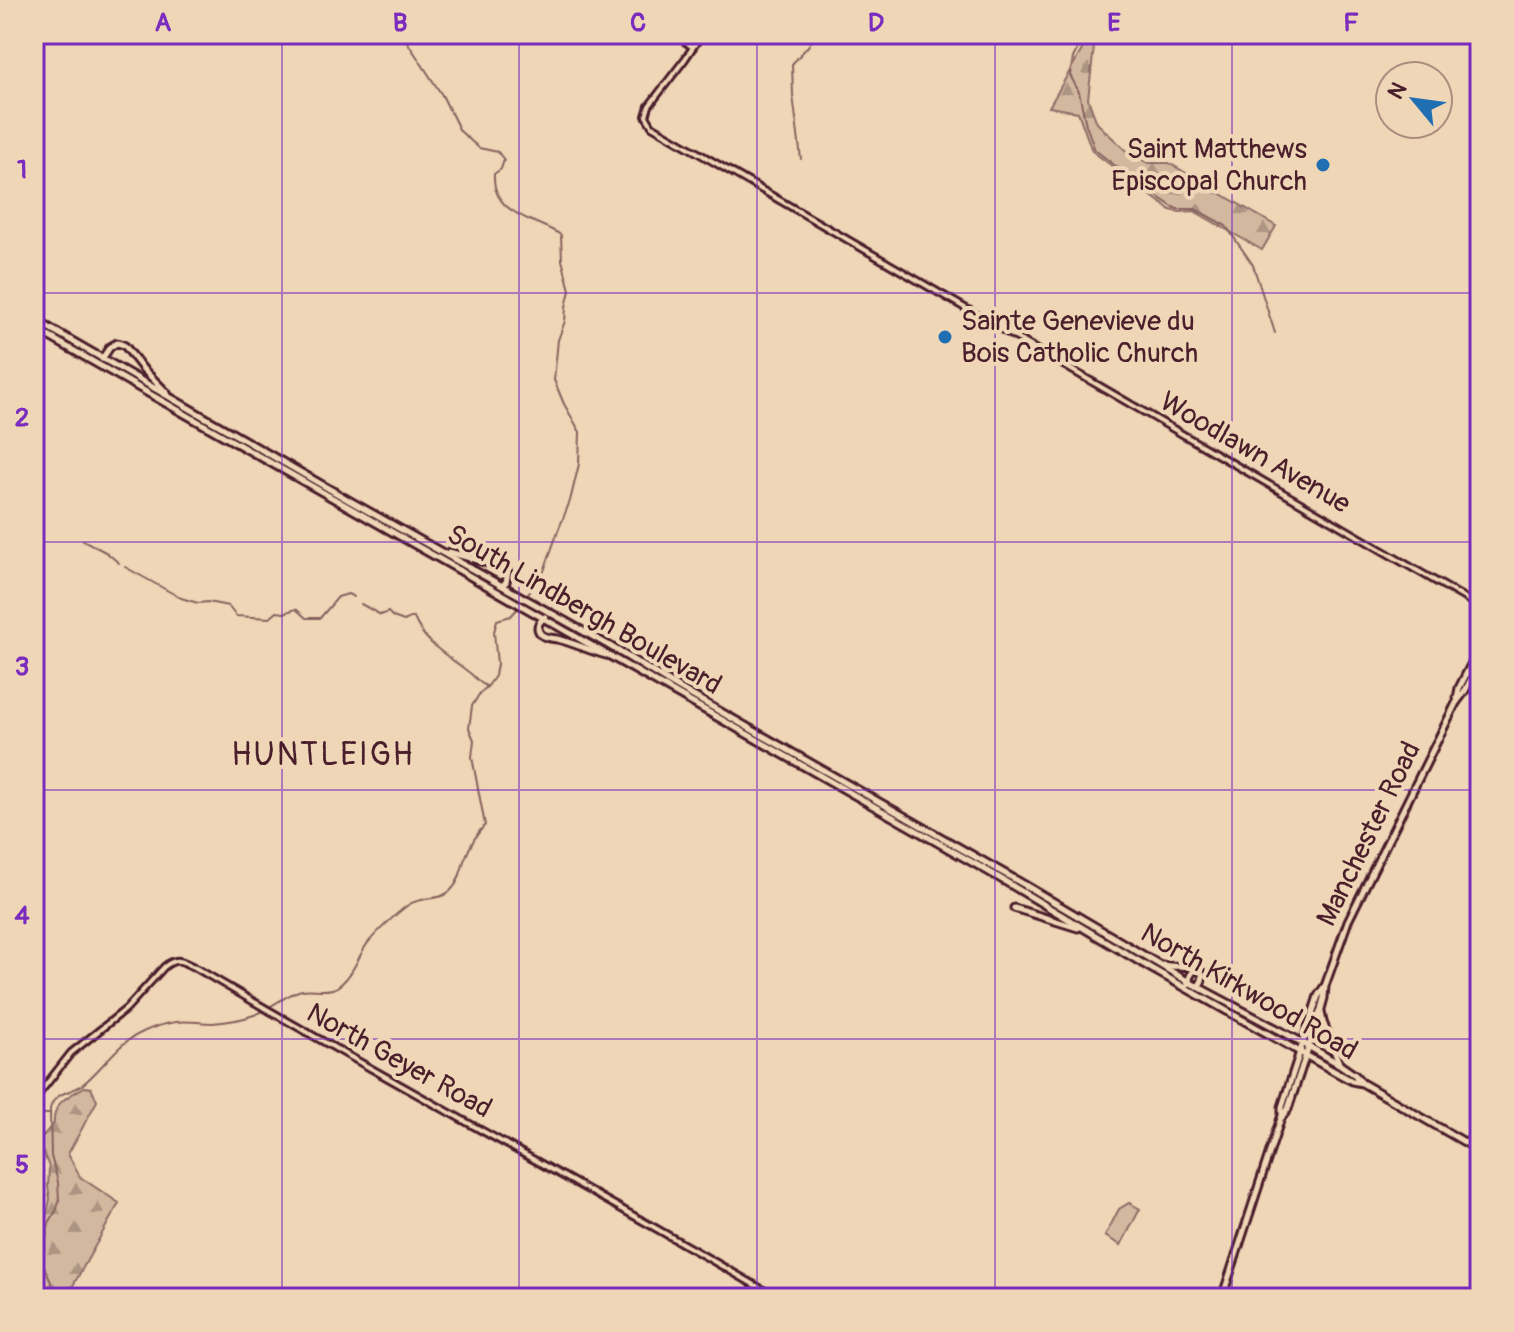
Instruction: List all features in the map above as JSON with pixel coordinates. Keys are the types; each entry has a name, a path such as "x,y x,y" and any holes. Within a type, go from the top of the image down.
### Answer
{"main road":[{"name":"South Lindbergh Boulevard","path":"34,319 1025,885 1112,941"},
{"name":"South Lindbergh Boulevard","path":"34,328 991,873 1089,932 1112,941"},
{"path":"99,365 113,344 121,344 174,399"},
{"path":"439,549 502,567 508,572 506,582 492,588"},
{"path":"556,616 539,622 539,632 543,636 611,656"},
{"name":"Manchester Road","path":"1456,703 1459,688 1480,647"},
{"name":"Manchester Road","path":"1222,1298 1281,1118 1288,1109 1303,1053 1321,1009 1325,986 1348,921 1480,661"},
{"path":"1014,908 1089,932"},
{"name":"North Kirkwood Road","path":"1112,941 1156,963 1188,986 1197,986 1306,1045 1339,1064 1362,1083"},
{"name":"North Kirkwood Road","path":"1112,941 1352,1081 1362,1083 1480,1151"},
{"path":"1156,963 1177,968 1196,967 1203,977 1197,986"},
{"path":"1188,986 1196,967"},
{"name":"Manchester Road","path":"1306,1045 1318,996 1325,986"},
{"path":"1321,1009 1339,1064"}],"street":[{"path":"674,34 693,47 702,34"},
{"name":"Woodlawn Avenue","path":"693,47 649,106 646,116 659,131 1478,606"},
{"name":"North Geyer Road","path":"34,1100 65,1059 126,1009 171,961 177,960 777,1298"}],"green space":[{"path":"1087,41 1094,47 1088,99 1097,123 1125,150 1148,163 1169,163 1276,226 1262,250 1194,211 1170,210 1092,151 1078,112 1049,107"},
{"path":"84,1087 91,1088 97,1101 68,1154 80,1177 119,1203 70,1291 71,1298 50,1298 39,1266 50,1199 49,1167 43,1152 34,1146 34,1142 54,1123 59,1105"},
{"path":"1129,1203 1140,1209 1121,1245 1105,1236 1119,1209"}],"waterway":[{"path":"402,34 442,95 460,131 479,148 498,152 504,160 501,169 494,174 495,188 507,207 561,235 562,260 570,290 558,340 554,380 580,432 579,464 570,501 544,571 525,599"},
{"path":"801,159 792,64 815,34"},
{"path":"1085,34 1073,58 1070,75 1079,92 1095,150 1173,207 1195,209 1226,226 1253,265 1275,333"},
{"path":"83,540 119,563"},
{"path":"125,567 181,598 228,606 236,616 270,618 277,612 296,609 306,618 320,618 338,597 348,594 354,597"},
{"path":"361,604 381,615 388,612 404,621 414,618 431,643 486,686"},
{"path":"58,1298 42,1262 49,1223 59,1201 51,1156 52,1103 59,1096 82,1085 126,1042 151,1029 175,1022 212,1023 249,1017 297,991 337,987 350,974 368,943 398,913 414,902 443,896 452,889 470,847 485,825 472,757 474,740 469,728 472,706 495,676 494,632 497,620 511,616 519,607"},
{"path":"34,1114 49,1114"}],"place":[{"name":"Saint Matthews Episcopal Church","path":"1323,165"},
{"name":"Sainte Genevieve du Bois Catholic Church","path":"945,337"}],"district":[{"name":"HUNTLEIGH","path":"323,755"}]}
